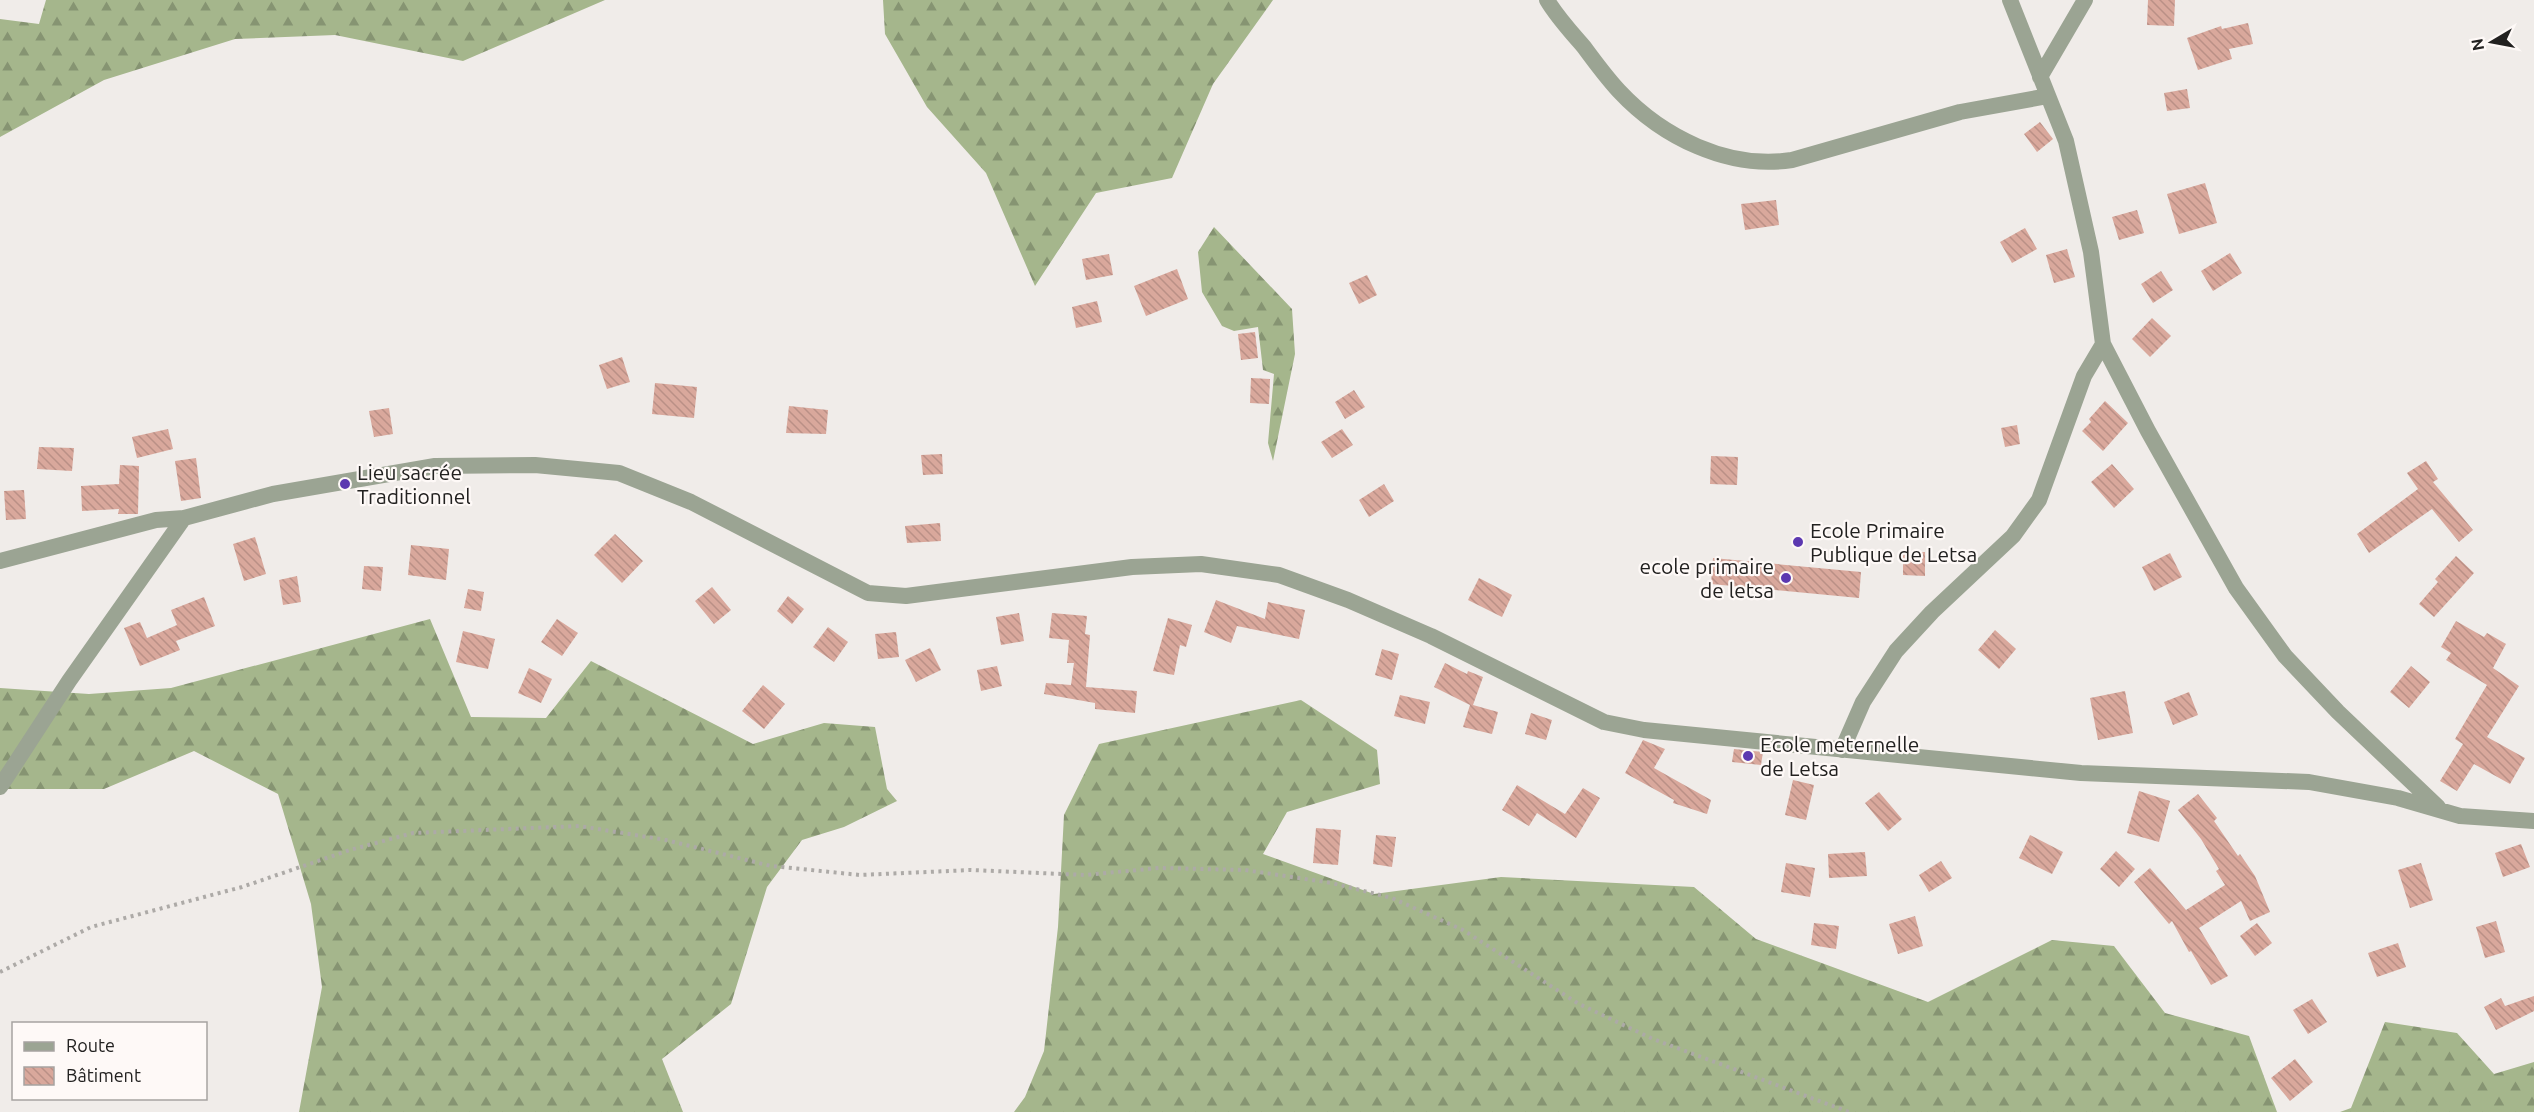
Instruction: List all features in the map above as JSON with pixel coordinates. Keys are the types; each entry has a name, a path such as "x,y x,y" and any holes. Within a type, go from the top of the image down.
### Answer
{"street":[{"path":"1547,0 1619,90 1649,119 1699,147 1744,162 1768,164 1792,160 1960,112 2048,96"},
{"path":"2010,0 2066,141 2081,198 2103,344 2236,588 2285,656 2338,712 2441,811"},
{"path":"2040,77 2085,0"},
{"path":"1842,750 1863,702 1896,651 1932,612 2013,536 2039,500 2084,376 2103,344"},
{"path":"0,561 156,520 184,518 273,494 435,466 535,465 619,473 691,502 868,593 906,596 1132,567 1201,564 1279,575 1348,600 1431,636 1604,722 1644,730 2081,773 2309,782 2398,798 2460,816 2534,821"},
{"path":"0,787 69,681 184,518"}],"path":[{"path":"0,972 91,927 242,887 350,850 413,833 579,826 666,840 771,866 860,875 971,870 1085,875 1159,868 1245,870 1332,883 1392,898 1463,930 1579,1004 1653,1039 1849,1112"}],"green space":[{"path":"46,0 605,0 463,61 335,35 235,39 104,80 0,137 0,19 39,24"},
{"path":"883,0 1273,0 1213,84 1172,178 1096,193 1035,286 986,173 927,107 885,34"},
{"path":"1214,227 1292,309 1295,354 1273,461 1268,443 1274,374 1263,370 1258,327 1234,331 1222,326 1202,292 1198,252"},
{"path":"430,619 471,717 546,718 591,661 753,744 824,723 875,727 887,789 897,801 844,827 802,840 767,887 731,1004 662,1059 683,1112 299,1112 322,987 311,904 278,794 194,751 104,789 0,789 0,688 89,694 171,688"},
{"path":"1301,700 1377,750 1380,784 1287,812 1263,854 1374,894 1501,877 1694,887 1756,939 1928,1002 2052,940 2114,946 2165,1013 2249,1036 2277,1112 1014,1112 1025,1097 1044,1051 1058,927 1064,815 1099,744"},
{"path":"2385,1022 2457,1033 2494,1074 2534,1062 2534,1112 2340,1112 2351,1108"}],"building":[{"path":"2148,0 2175,0 2174,26 2147,25"},
{"path":"2248,23 2253,44 2229,49 2232,59 2198,70 2187,38 2221,26 2222,29"},
{"path":"2187,89 2190,108 2167,111 2164,93"},
{"path":"2040,122 2053,139 2037,152 2024,134"},
{"path":"2205,183 2217,223 2179,234 2167,194"},
{"path":"1776,200 1779,225 1745,230 1741,204"},
{"path":"2137,210 2144,233 2119,240 2112,217"},
{"path":"2025,228 2037,249 2012,263 2000,242"},
{"path":"2067,249 2075,277 2054,283 2046,255"},
{"path":"2230,253 2242,273 2213,291 2201,271"},
{"path":"1109,254 1113,275 1086,280 1082,259"},
{"path":"1177,269 1188,299 1146,316 1134,286"},
{"path":"2161,271 2173,290 2153,303 2141,284"},
{"path":"1367,275 1377,295 1359,304 1349,283"},
{"path":"1097,301 1102,322 1076,328 1072,307"},
{"path":"2152,318 2171,336 2150,357 2132,339"},
{"path":"1255,332 1258,358 1241,360 1238,334"},
{"path":"622,357 630,382 607,389 599,365"},
{"path":"1251,378 1270,379 1269,404 1250,403"},
{"path":"655,383 697,387 694,418 652,414"},
{"path":"1354,390 1365,407 1345,419 1335,402"},
{"path":"2105,401 2128,423 2103,451 2082,431"},
{"path":"789,406 828,410 826,434 786,433"},
{"path":"389,408 393,434 374,437 369,411"},
{"path":"2017,425 2020,444 2005,447 2001,428"},
{"path":"168,429 173,449 137,458 132,437"},
{"path":"1342,429 1353,445 1332,458 1321,442"},
{"path":"39,447 74,448 72,471 37,469"},
{"path":"942,454 943,474 923,475 921,455"},
{"path":"1711,456 1738,457 1737,485 1710,484"},
{"path":"196,458 201,498 181,501 175,461"},
{"path":"2426,461 2438,479 2433,482 2473,530 2459,542 2432,509 2369,553 2357,534 2418,489 2407,473"},
{"path":"2112,464 2134,489 2114,508 2091,482"},
{"path":"120,465 139,466 138,514 118,514 119,509 82,511 81,486 119,484"},
{"path":"1384,484 1394,501 1369,517 1359,500"},
{"path":"24,490 26,519 6,520 4,491"},
{"path":"940,523 941,541 907,543 905,526"},
{"path":"615,534 643,561 622,583 594,555"},
{"path":"255,537 266,574 244,581 233,544"},
{"path":"411,545 449,549 446,580 408,575"},
{"path":"1903,552 1925,552 1925,576 1903,575"},
{"path":"2170,553 2182,577 2154,591 2142,567"},
{"path":"2456,556 2474,573 2434,617 2419,604 2438,582 2435,579"},
{"name":"ecole primaire de letsa","path":"1713,558 1861,572 1859,598 1711,584"},
{"path":"364,566 383,567 381,591 362,589"},
{"path":"297,576 301,602 283,605 279,580"},
{"path":"1479,578 1512,595 1502,617 1468,600"},
{"path":"712,587 731,610 714,624 695,601"},
{"path":"468,589 484,592 481,611 464,608"},
{"path":"788,596 804,609 792,624 777,611"},
{"path":"204,597 215,626 176,641 180,650 140,666 124,628 140,622 147,638 177,625 171,610"},
{"path":"1216,600 1265,619 1268,602 1305,610 1299,639 1237,626 1231,643 1204,632"},
{"path":"1019,613 1024,641 1001,645 996,617"},
{"path":"1052,613 1087,616 1085,634 1090,635 1086,687 1137,691 1135,713 1095,709 1095,703 1044,694 1046,683 1071,685 1074,663 1067,663 1069,640 1049,638"},
{"path":"1168,618 1192,625 1186,647 1180,645 1174,675 1153,671"},
{"path":"557,619 578,633 562,656 541,642"},
{"path":"2456,621 2484,637 2487,633 2506,644 2493,668 2519,686 2487,737 2525,758 2510,784 2474,764 2457,791 2440,781 2463,744 2455,739 2487,685 2446,660 2451,653 2441,647"},
{"path":"828,627 848,642 834,662 813,647"},
{"path":"1995,630 2016,649 1999,669 1978,650"},
{"path":"463,631 495,639 488,669 456,662"},
{"path":"896,632 899,657 878,659 875,634"},
{"path":"930,648 941,670 916,682 905,660"},
{"path":"1382,649 1399,654 1392,680 1375,675"},
{"path":"1445,663 1467,674 1468,671 1483,677 1473,705 1498,712 1492,734 1463,727 1470,705 1434,687"},
{"path":"997,666 1002,686 981,691 977,670"},
{"path":"2411,666 2430,682 2409,708 2390,692"},
{"path":"529,668 552,679 541,703 518,693"},
{"path":"763,685 785,704 764,729 742,711"},
{"path":"2125,691 2133,733 2098,740 2090,698"},
{"path":"2189,692 2198,715 2173,725 2164,702"},
{"path":"1400,695 1430,702 1425,724 1394,716"},
{"path":"1531,713 1552,720 1546,740 1525,734"},
{"path":"1643,740 1665,749 1654,768 1711,800 1707,814 1673,803 1674,800 1625,773"},
{"name":"Ecole meternelle de Letsa","path":"1734,749 1763,752 1761,765 1732,762"},
{"path":"1793,780 1814,785 1806,820 1785,815"},
{"path":"1517,785 1565,814 1583,788 1600,798 1576,838 1537,813 1529,826 1502,810"},
{"path":"2139,791 2170,801 2159,842 2127,833"},
{"path":"1879,792 1902,819 1888,831 1865,803"},
{"path":"2198,794 2217,818 2214,821 2238,856 2240,854 2255,876 2270,912 2250,921 2241,901 2199,928 2228,976 2211,985 2172,921 2169,924 2134,882 2150,868 2186,910 2225,885 2216,871 2219,869 2201,839 2178,810"},
{"path":"1316,828 1341,830 1338,865 1313,863"},
{"path":"1376,835 1396,837 1392,867 1373,864"},
{"path":"2030,835 2063,852 2052,874 2019,858"},
{"path":"2521,844 2530,867 2503,877 2495,853"},
{"path":"2116,851 2135,869 2119,887 2100,869"},
{"path":"1865,852 1867,876 1829,878 1828,854"},
{"path":"1941,861 1952,878 1929,892 1919,875"},
{"path":"1786,863 1815,868 1810,897 1781,892"},
{"path":"2421,863 2433,900 2410,908 2398,870"},
{"path":"1915,916 1923,946 1898,954 1889,924"},
{"path":"2496,921 2505,952 2485,958 2476,927"},
{"path":"1814,923 1839,926 1836,949 1811,945"},
{"path":"2257,923 2272,943 2255,956 2240,936"},
{"path":"2398,943 2406,967 2377,977 2368,953"},
{"path":"2534,996 2534,1011 2496,1030 2484,1007 2501,998 2505,1006"},
{"path":"2312,999 2327,1022 2308,1034 2293,1010"},
{"path":"2295,1059 2313,1082 2290,1101 2271,1078"}],"place":[{"name":"Lieu sacrée Traditionnel","path":"345,484"},
{"name":"Ecole Primaire Publique de Letsa","path":"1798,542"},
{"name":"ecole primaire de letsa","path":"1786,578"},
{"name":"Ecole meternelle de Letsa","path":"1748,756"}]}
